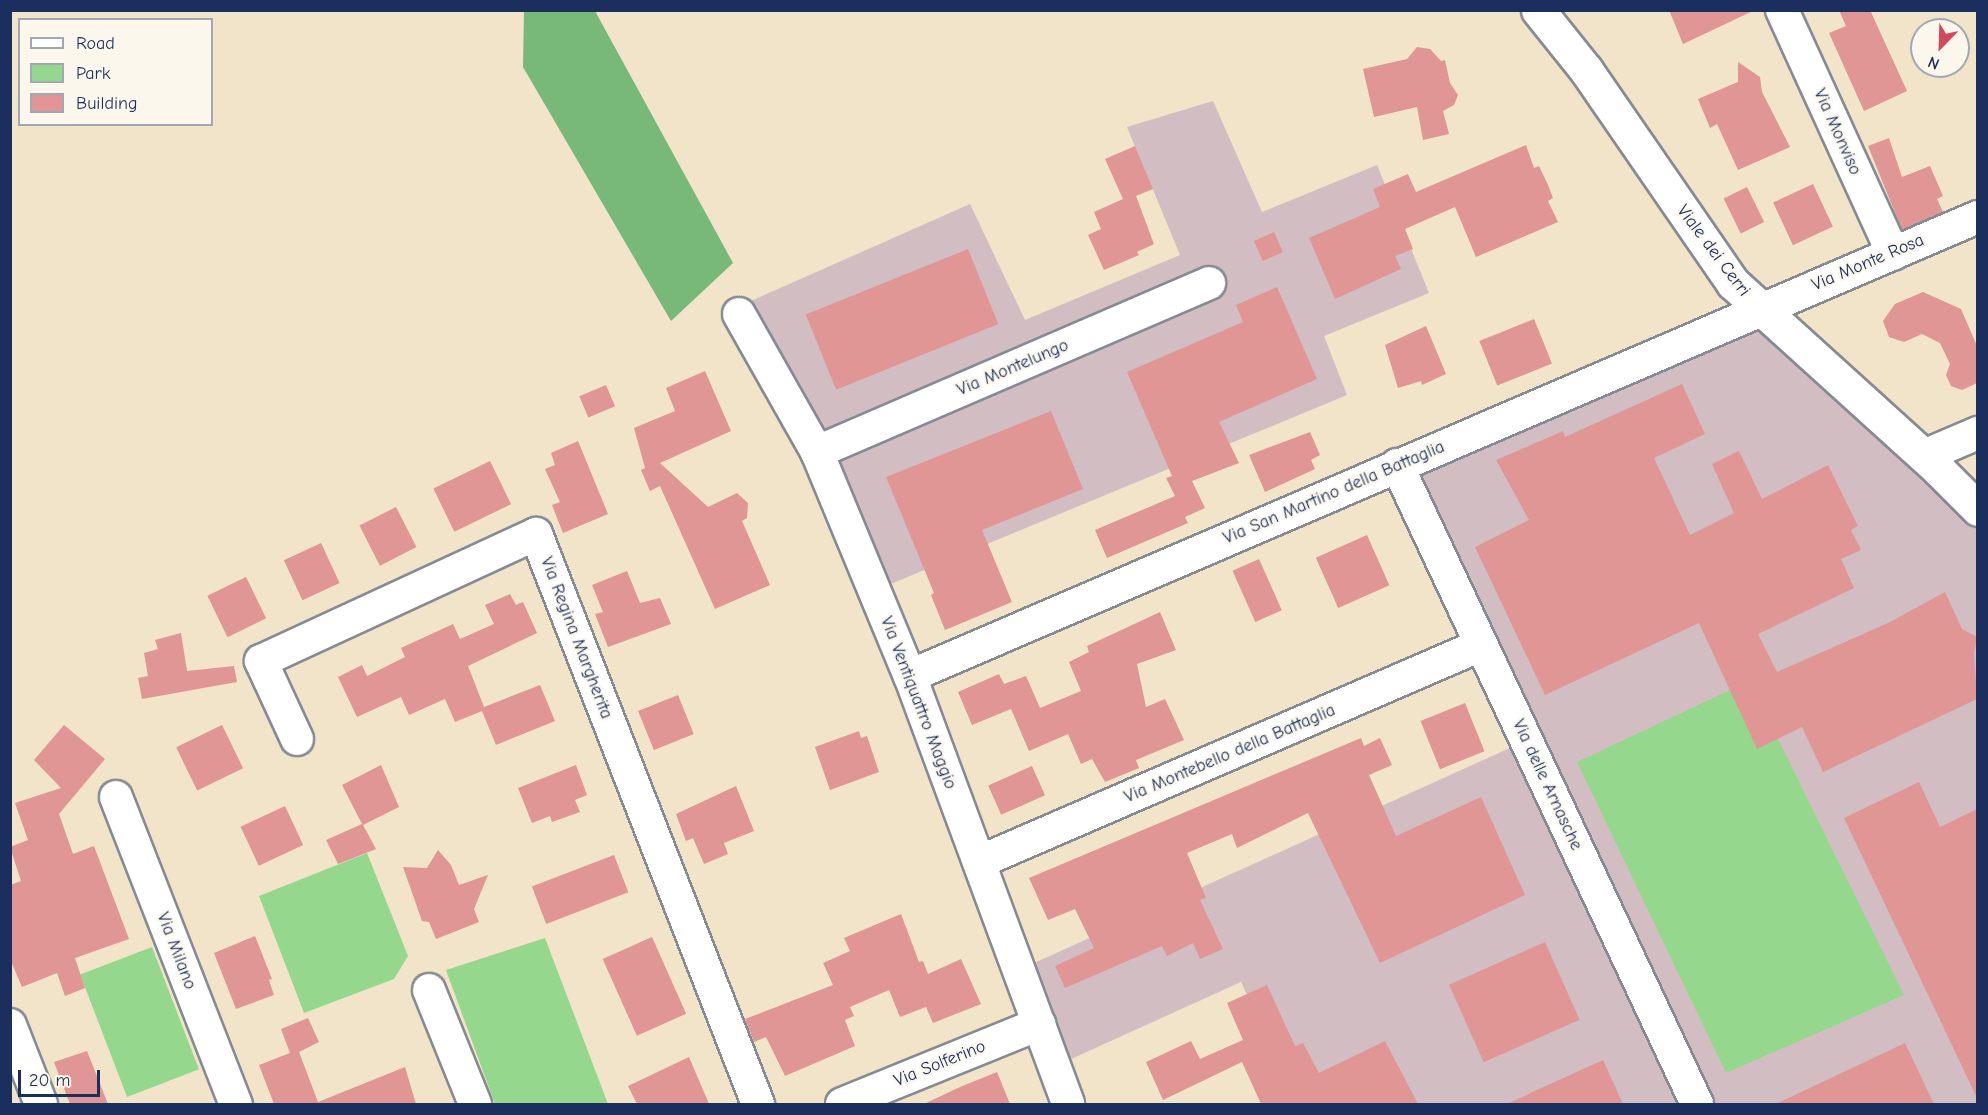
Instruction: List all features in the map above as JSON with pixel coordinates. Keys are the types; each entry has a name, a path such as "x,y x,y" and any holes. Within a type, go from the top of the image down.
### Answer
{"street":[{"name":"Viale dei Cerri","path":"1538,10 1586,69 1733,283 1758,309 1924,456 1977,509"},
{"name":"Via Monviso","path":"1782,10 1893,254"},
{"name":"Via Monte Rosa","path":"1758,309 1977,217"},
{"name":"Via Montelungo","path":"817,453 1209,283"},
{"name":"Via San Martino della Battaglia","path":"910,676 1758,309"},
{"name":"Via Ventiquattro Maggio","path":"739,314 817,453 910,676 1068,1104"},
{"path":"1924,456 1977,433"},
{"name":"Via delle Arnasche","path":"1397,465 1697,1104"},
{"name":"Via Regina Margherita","path":"297,739 261,661 536,534 758,1104"},
{"name":"Via Montebello della Battaglia","path":"979,862 1481,645"},
{"name":"Via Milano","path":"117,797 236,1104"},
{"path":"429,990 475,1104"},
{"name":"Via Solferino","path":"842,1104 1039,1024"},
{"path":"10,1025 41,1104"}],"shaded area":[{"path":"1213,101 1262,212 1377,165 1429,293 1324,336 1347,395 869,593 811,454 726,312 970,204 1025,320 1180,255 1127,127"},
{"path":"1757,314 1977,520 1977,1104 1297,1104 1241,982 1058,1065 1023,968 1532,738 1402,467"}],"green space":[{"path":"524,11 595,11 733,263 671,321 523,67"},
{"path":"1730,690 1778,739 1904,995 1726,1073 1577,762"},
{"path":"367,853 408,956 394,979 304,1013 259,896"},
{"path":"545,938 608,1104 495,1104 446,970"},
{"path":"152,947 199,1069 127,1097 80,975"}],"building":[{"path":"1669,10 1755,10 1683,44"},
{"path":"1839,10 1870,10 1907,91 1864,111 1829,33 1846,26"},
{"path":"1417,47 1430,49 1441,61 1445,60 1450,83 1458,95 1454,105 1443,111 1449,134 1423,140 1417,107 1374,117 1363,69 1407,59"},
{"path":"1738,62 1760,77 1762,92 1790,147 1738,170 1717,124 1710,128 1698,99 1738,82"},
{"path":"1889,138 1902,177 1930,166 1943,196 1937,199 1943,212 1902,230 1868,146"},
{"path":"1526,145 1534,168 1539,166 1548,185 1553,198 1548,201 1558,222 1476,257 1455,207 1405,229 1413,249 1395,256 1401,269 1335,299 1309,238 1380,207 1373,189 1408,174 1416,192"},
{"path":"1135,146 1153,189 1136,196 1154,244 1137,252 1139,255 1104,270 1088,235 1101,229 1094,212 1123,199 1105,159"},
{"path":"1813,184 1833,227 1793,245 1773,203"},
{"path":"1747,187 1764,222 1741,233 1724,198"},
{"path":"1274,232 1283,252 1263,261 1254,241"},
{"path":"968,249 998,324 836,390 806,315"},
{"path":"1277,287 1317,379 1219,422 1239,463 1192,481 1205,508 1185,517 1188,523 1107,558 1095,530 1175,496 1166,478 1172,476 1127,372 1243,322 1236,305"},
{"path":"1923,292 1961,309 1977,346 1977,383 1962,390 1951,386 1946,375 1950,364 1940,343 1922,334 1904,342 1889,337 1883,321 1895,304"},
{"path":"1534,319 1552,364 1497,386 1479,341"},
{"path":"1426,326 1446,374 1422,385 1421,381 1398,388 1385,345"},
{"path":"705,371 731,431 660,463 708,507 737,493 748,503 747,518 742,521 770,585 715,609 660,486 650,491 641,470 645,468 634,428 675,411 666,388"},
{"path":"1682,384 1705,434 1654,458 1690,535 1734,513 1712,464 1739,451 1762,499 1828,465 1858,526 1851,530 1861,550 1841,559 1854,588 1758,634 1777,672 1888,623 1945,592 1962,629 1977,637 1974,653 1977,699 1823,772 1802,727 1757,749 1699,623 1545,695 1475,547 1529,520 1496,460 1563,431 1565,437"},
{"path":"606,385 615,406 588,418 579,396"},
{"path":"1051,411 1083,489 982,530 1012,602 945,630 931,595 934,593 886,477"},
{"path":"1310,432 1320,455 1311,460 1315,469 1265,492 1249,455"},
{"path":"578,441 608,514 563,533 552,505 560,502 545,469 555,465 551,453"},
{"path":"490,461 511,504 454,532 433,489"},
{"path":"396,507 416,547 380,566 359,526"},
{"path":"1367,535 1389,585 1338,608 1316,558"},
{"path":"321,543 340,583 302,600 284,560"},
{"path":"1259,559 1282,610 1255,622 1233,571"},
{"path":"627,571 640,603 660,598 671,624 608,647 595,614 603,612 592,585"},
{"path":"246,577 266,618 228,637 207,596"},
{"path":"510,594 516,605 523,602 537,633 468,666 484,707 540,685 555,721 496,745 482,711 455,722 445,699 409,715 401,697 357,717 338,677 362,665 367,676 405,657 401,648 453,624 460,639 494,624 485,605"},
{"path":"1160,612 1176,650 1137,664 1146,707 1165,699 1184,740 1136,760 1139,768 1105,782 1092,759 1081,764 1068,734 1029,751 1011,709 972,725 958,692 999,674 1004,684 1026,676 1040,708 1081,691 1069,662 1089,652 1087,646"},
{"path":"181,633 187,671 234,666 237,682 142,699 138,678 148,676 144,653 158,649 155,640"},
{"path":"678,695 694,734 654,750 638,711"},
{"path":"1465,703 1484,751 1440,769 1420,721"},
{"path":"64,725 105,759 59,814 73,854 94,846 129,939 75,958 85,988 65,996 57,973 22,987 10,959 10,885 21,881 10,847 28,840 15,803 61,788 34,760"},
{"path":"222,725 243,768 197,790 176,747"},
{"path":"859,731 861,738 867,736 879,772 830,790 815,747"},
{"path":"1361,738 1364,746 1380,738 1392,765 1369,775 1396,836 1481,797 1525,895 1380,963 1308,813 1237,848 1232,834 1187,853 1206,898 1200,900 1223,949 1200,959 1193,943 1167,956 1162,946 1065,988 1055,966 1094,948 1075,909 1048,920 1029,878"},
{"path":"381,765 399,807 363,825 376,849 338,864 326,840 362,824 342,785"},
{"path":"576,765 587,795 575,800 580,812 552,822 550,816 532,823 518,788"},
{"path":"1032,766 1045,795 1001,815 988,786"},
{"path":"1919,782 1940,827 1977,809 1977,1098 1844,818"},
{"path":"736,786 754,831 724,843 728,854 704,864 693,838 686,841 676,814"},
{"path":"285,806 303,845 259,866 241,827"},
{"path":"438,850 451,865 459,885 488,875 474,909 479,922 436,939 429,922 422,921 403,867 427,868"},
{"path":"614,855 628,892 546,924 532,887"},
{"path":"901,914 919,962 923,961 928,974 961,959 981,1004 933,1023 926,1007 900,1017 889,990 850,1007 854,1016 845,1020 855,1046 785,1076 766,1037 754,1042 745,1019 833,985 823,963 850,951 844,938"},
{"path":"255,936 272,979 269,980 274,995 236,1009 214,953"},
{"path":"652,937 686,1014 637,1036 603,959"},
{"path":"1545,942 1580,1020 1484,1062 1449,985"},
{"path":"1267,985 1295,1046 1303,1043 1319,1073 1385,1041 1418,1104 1261,1104 1242,1062 1163,1100 1146,1062 1191,1041 1200,1059 1243,1040 1227,1003"},
{"path":"308,1018 319,1042 299,1052 318,1102 405,1067 416,1104 274,1104 259,1065 290,1053 281,1029"},
{"path":"1905,1043 1934,1104 1776,1104"},
{"path":"87,1051 108,1104 70,1104 54,1062"},
{"path":"689,1057 709,1104 637,1104 628,1086"},
{"path":"1603,1060 1623,1104 1507,1104 1548,1085"},
{"path":"997,1072 1010,1104 924,1104 960,1087"}]}
